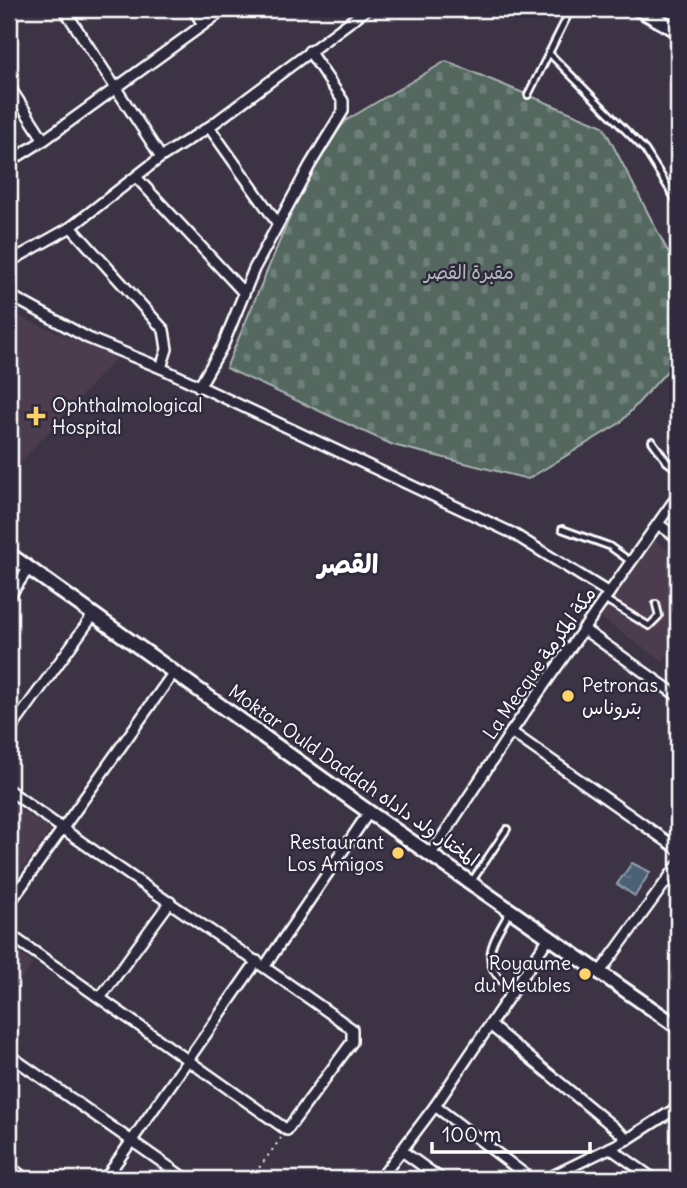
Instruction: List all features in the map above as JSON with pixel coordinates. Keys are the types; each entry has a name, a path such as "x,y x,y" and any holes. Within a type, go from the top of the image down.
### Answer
{"main road":[{"path":"638,9 678,31"},
{"name":"Moktar Ould Daddah المختار ولد داداه","path":"9,554 369,812 678,1027"}],"street":[{"path":"64,9 161,157"},
{"path":"193,9 203,24"},
{"path":"9,162 44,140 225,9"},
{"path":"9,262 71,227 161,157 209,127 367,9"},
{"path":"199,387 223,345 244,293 278,224 343,111 343,101 309,51"},
{"path":"9,86 44,140"},
{"path":"209,127 278,224"},
{"path":"136,177 244,293"},
{"path":"71,227 164,330 167,349 161,368"},
{"path":"9,244 18,257"},
{"path":"9,295 88,338 161,368 512,533 607,596"},
{"name":"La Mecque مكة المكرمة","path":"431,854 512,732 678,495"},
{"path":"658,524 678,538"},
{"path":"9,597 29,568"},
{"path":"9,732 94,614"},
{"path":"583,629 678,696"},
{"path":"9,904 174,672"},
{"path":"512,732 678,849"},
{"path":"9,790 62,830 261,963 352,1029 352,1042 287,1130 9,934"},
{"path":"106,1179 369,812"},
{"path":"600,972 678,867"},
{"path":"100,998 170,902"},
{"path":"380,1179 435,1106 550,936"},
{"path":"491,1025 628,1139"},
{"path":"9,1055 186,1179"},
{"path":"435,1106 531,1179"},
{"path":"546,1179 628,1139 678,1107"},
{"path":"610,1148 654,1179"},
{"path":"402,1151 441,1179"},
{"path":"9,1166 26,1179"}],"lane":[{"path":"528,95 571,9"},
{"path":"549,53 645,150 678,203"},
{"path":"652,441 667,462 678,470"},
{"path":"562,529 609,546 631,562"},
{"path":"607,596 649,626 659,616 656,604"},
{"path":"471,881 507,829"},
{"path":"512,909 489,951 490,964 495,975 513,991"}],"path":[{"path":"251,1179 287,1130"}],"shaded area":[{"name":"Ophthalmological Hospital","path":"9,312 116,358 9,475"},
{"path":"654,540 678,558 678,624 664,662 598,616"},
{"path":"9,800 50,831 9,887"},
{"path":"9,946 33,964 9,996"}],"green space":[{"name":"مقبرة القصر","path":"446,61 603,126 678,271 678,359 620,423 528,479 393,445 226,368 308,174 345,121"}],"water":[{"path":"632,863 650,872 635,896 617,884"}],"place":[{"name":"Ophthalmological Hospital","path":"36,416"},
{"name":"Petronas بتروناس","path":"568,696"},
{"name":"Restaurant Los Amigos","path":"398,853"},
{"name":"Royaume du Meubles","path":"585,974"}],"district":[{"name":"القصر","path":"348,564"}]}
